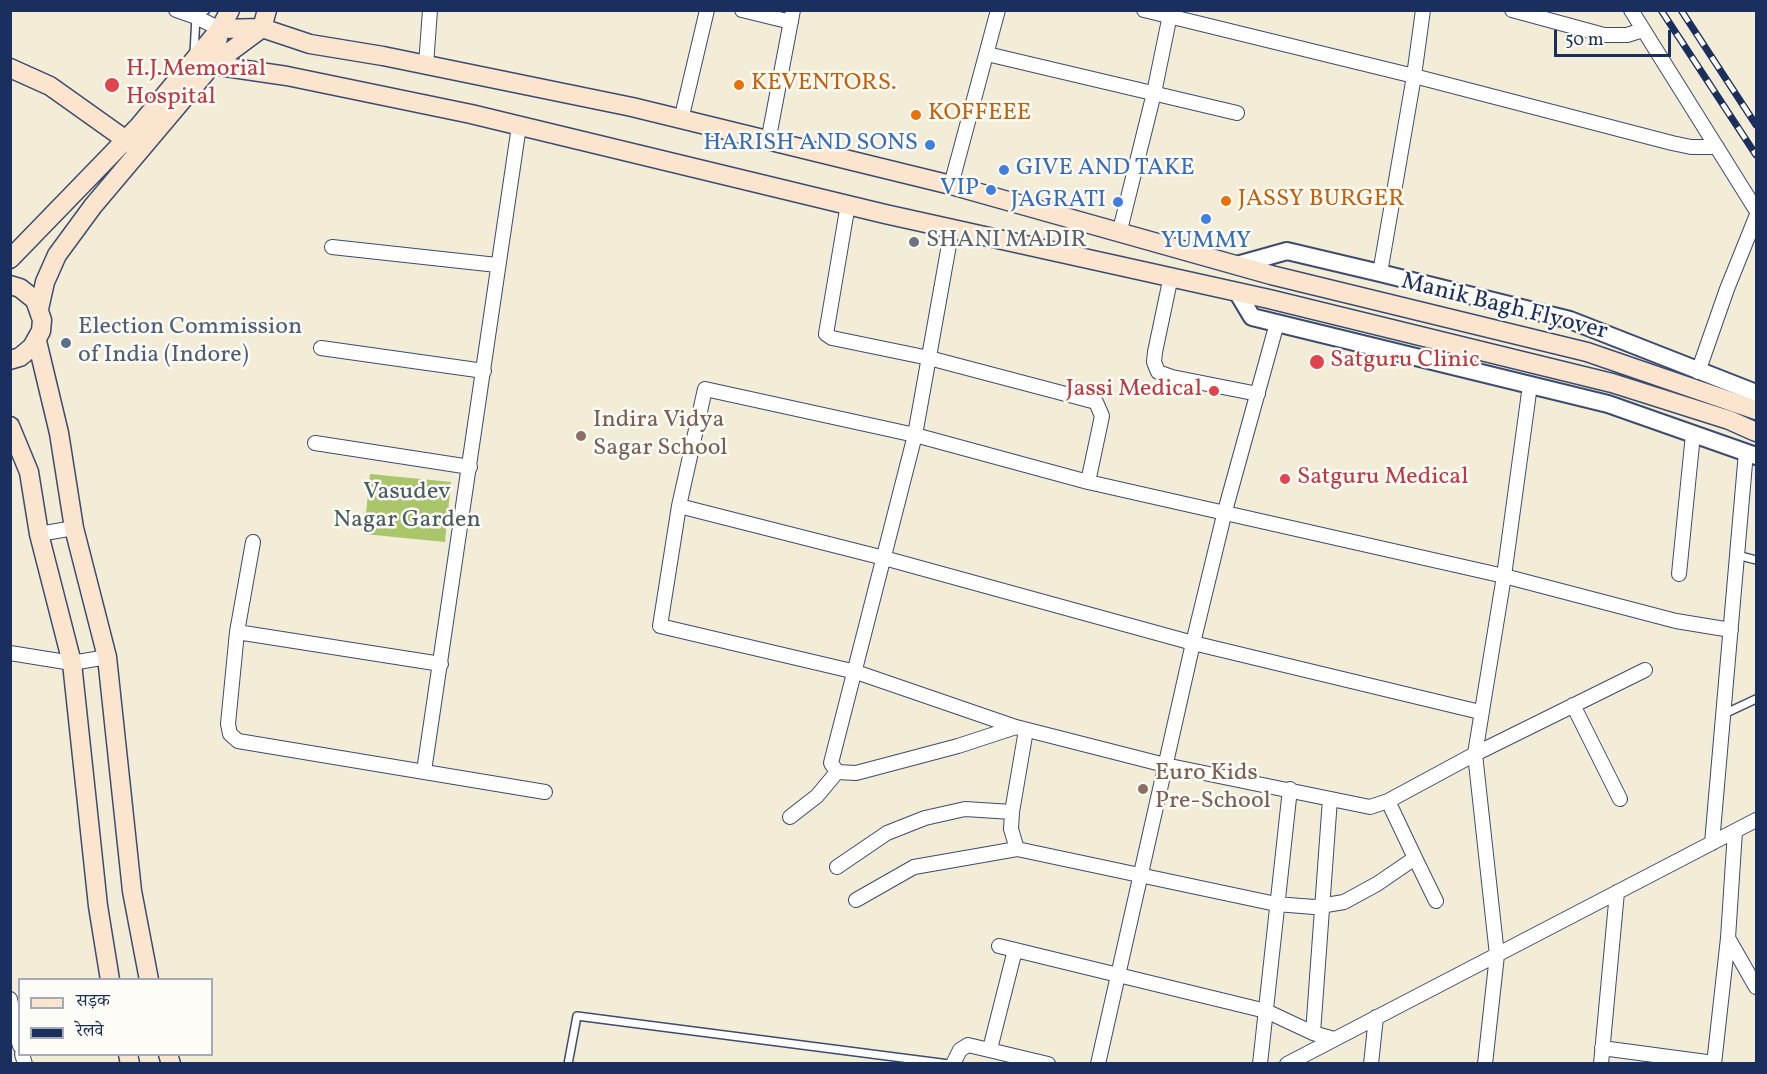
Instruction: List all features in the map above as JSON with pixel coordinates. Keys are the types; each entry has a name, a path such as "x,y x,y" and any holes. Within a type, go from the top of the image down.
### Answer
{"main road":[{"path":"10,260 125,139 220,29 230,10"},
{"path":"39,309 45,282 57,255 93,206 212,65 262,28 267,10"},
{"name":"Manik Bagh Flyover","path":"220,29 262,28 310,44 426,64 681,120 951,185 1120,230 1271,275 1587,352 1649,371 1756,410"},
{"path":"212,65 220,29"},
{"name":"Manik Bagh Flyover","path":"212,65 299,79 471,114 848,204 1269,299 1612,383 1729,420 1756,432"},
{"path":"10,68 50,86 141,150"},
{"path":"10,285 28,293 39,309 42,320 37,341 58,434 74,528 107,657 132,891 149,978"},
{"path":"10,360 27,353 37,341"},
{"path":"10,426 29,472 39,534 72,663 98,906 110,978"}],"street":[{"path":"176,10 201,14 220,29"},
{"path":"426,64 430,10"},
{"path":"681,120 706,10"},
{"path":"742,10 792,16 768,142"},
{"path":"951,185 979,73 987,54 998,10"},
{"path":"1144,10 1170,14 1672,143 1691,147 1717,147"},
{"path":"1380,273 1423,10"},
{"path":"1512,10 1604,34 1627,35 1643,30"},
{"path":"1631,10 1756,210"},
{"path":"1120,230 1154,93 1170,14"},
{"path":"987,54 1237,113"},
{"path":"424,771 484,371 497,265 516,160 519,126"},
{"path":"848,204 826,334 832,338 929,358 1096,402 1102,416 1088,482"},
{"path":"1698,372 1727,289 1756,217"},
{"path":"837,772 831,763 832,750 856,672 915,435 952,228"},
{"path":"332,247 497,265"},
{"path":"1237,265 1287,251 1380,273 1570,320 1756,393"},
{"path":"1171,276 1155,352 1154,362 1158,372 1172,378 1258,394"},
{"path":"1237,292 1252,318 1608,404 1751,454 1737,555 1712,843"},
{"path":"1098,1064 1192,644 1225,512 1277,323"},
{"path":"321,348 484,371"},
{"path":"1485,1064 1497,955 1475,754 1480,712 1504,576 1530,385"},
{"path":"1645,670 1475,754 1388,801 1370,807 1165,765 1021,729 856,672 660,626 680,506 705,389 915,435 1088,482 1504,576 1676,621 1731,630"},
{"path":"1679,574 1694,434"},
{"path":"315,444 470,467"},
{"path":"680,506 884,558 1192,644 1480,712"},
{"path":"39,534 74,528"},
{"path":"253,542 237,632 228,724 230,735 238,741 545,792"},
{"path":"237,632 441,664"},
{"path":"10,653 72,663 107,657"},
{"path":"1573,705 1620,799"},
{"path":"837,772 856,773 1021,729"},
{"path":"1017,849 1011,829 1021,729"},
{"path":"790,817 817,796 837,772"},
{"path":"1260,1064 1290,789"},
{"path":"1313,1033 1330,799"},
{"path":"1388,801 1436,901"},
{"path":"837,867 886,833 925,818 965,809 1012,812"},
{"path":"1287,1064 1735,831 1756,823"},
{"path":"1602,1048 1714,1063 1728,938 1735,831"},
{"path":"856,900 914,867 1017,849 1276,904 1314,907 1344,902 1377,884 1415,858"},
{"path":"1601,1064 1617,892"},
{"path":"1728,938 1756,987"},
{"path":"999,946 1266,1011 1313,1033 1334,1039"},
{"path":"990,1049 1015,950"},
{"path":"10,999 16,1038"},
{"path":"1371,1064 1376,1017"},
{"path":"951,1064 960,1050 968,1045 1048,1064"}],"lane":[{"path":"194,60 201,14"},
{"path":"1737,555 1756,560"},
{"path":"1724,714 1756,699"},
{"path":"568,1064 577,1016 951,1064"}],"green space":[{"name":"Vasudev Nagar Garden","path":"370,474 451,482 445,542 364,534"}],"railway":[{"path":"1661,10 1756,155"},
{"path":"1681,10 1756,125"}],"place":[{"name":"H.J.Memorial Hospital","path":"112,85"},
{"name":"KEVENTORS.","path":"739,85"},
{"name":"KOFFEEE","path":"916,115"},
{"name":"HARISH AND SONS","path":"930,145"},
{"name":"GIVE AND TAKE","path":"1004,170"},
{"name":"VIP","path":"991,190"},
{"name":"JASSY BURGER","path":"1226,201"},
{"name":"JAGRATI","path":"1118,202"},
{"name":"YUMMY","path":"1206,219"},
{"name":"SHANI MADIR","path":"914,242"},
{"name":"Election Commission of India (Indore)","path":"66,343"},
{"name":"Satguru Clinic","path":"1317,362"},
{"name":"Jassi Medical","path":"1214,391"},
{"name":"Indira Vidya Sagar School","path":"581,436"},
{"name":"Satguru Medical","path":"1285,479"},
{"name":"Euro Kids Pre-School","path":"1143,789"}]}
